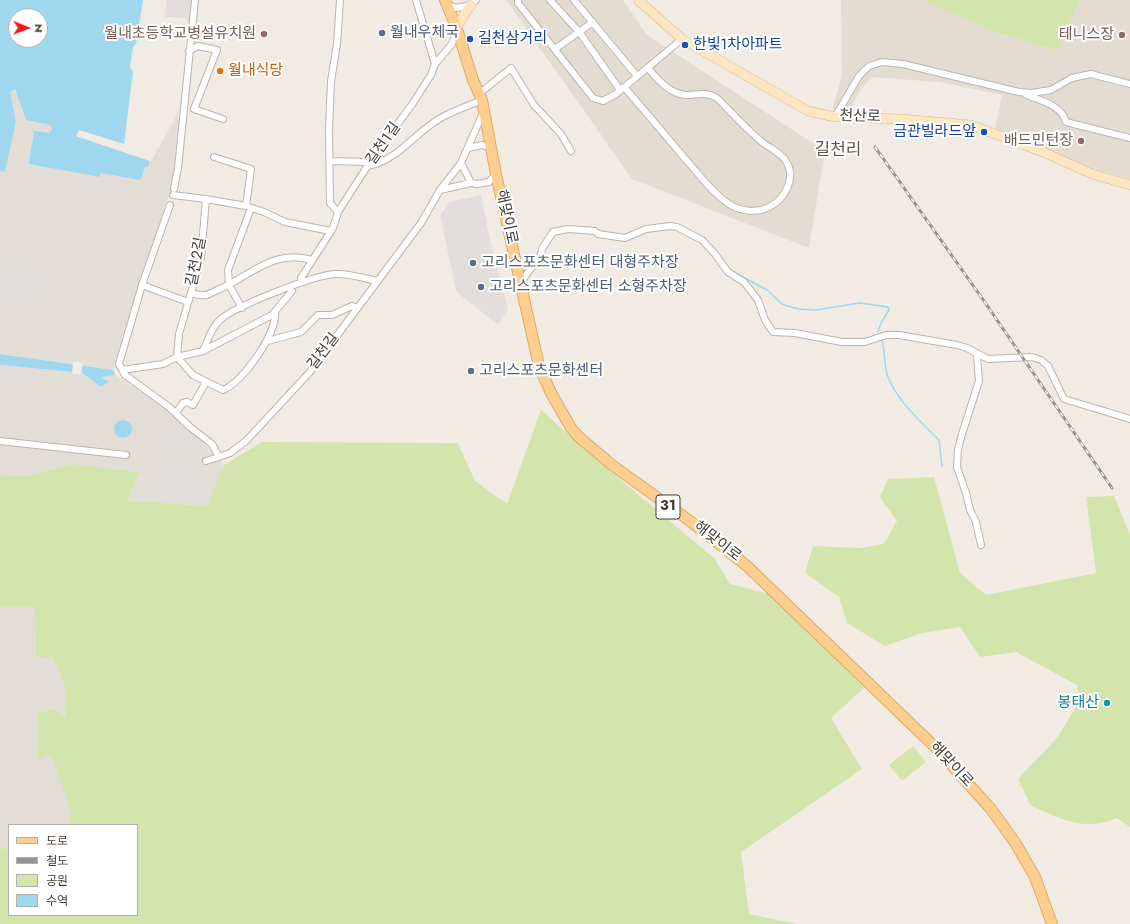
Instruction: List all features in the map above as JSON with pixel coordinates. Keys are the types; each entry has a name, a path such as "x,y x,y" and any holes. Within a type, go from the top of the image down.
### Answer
{"main road":[{"name":"해맞이로","path":"446,2 457,28 473,80 481,96 483,113 496,174 539,366 551,393 579,437 612,465 690,521 747,566 936,748 991,809 1016,844 1035,877 1052,924"}],"street":[{"path":"195,0 178,168 173,192 249,207 285,222 331,231"},
{"path":"338,212 330,203 329,129 331,81 338,44 340,0"},
{"path":"416,0 435,64"},
{"path":"518,0 518,3 556,49 592,98 603,101 622,89 682,39"},
{"path":"550,0 580,32 622,89 710,187 730,205 740,209 761,211 772,205 782,196 789,181 790,173 784,157 758,138 717,98 710,94 682,94 675,92 663,84 648,68"},
{"path":"574,0 637,76"},
{"name":"천산로","path":"638,0 682,39 808,111 835,117 901,119 972,125 1043,152 1092,174 1130,185"},
{"path":"446,2 456,8 474,3"},
{"path":"457,28 463,16 474,3"},
{"path":"556,49 593,22"},
{"name":"길천1길","path":"301,278 331,231 338,212 369,164 413,103 431,75 435,64 452,44 457,28"},
{"path":"190,51 198,46 217,50 194,109 223,119"},
{"path":"835,117 859,76 870,66 882,62 903,64 1019,92 1057,108 1064,116 1066,122 1130,138"},
{"path":"330,161 380,164 395,155 440,118 481,96 511,68 534,105 561,134 571,151"},
{"path":"1019,92 1051,90 1072,78 1091,74 1130,84"},
{"name":"길천길","path":"206,461 230,453 246,441 309,373 421,222 440,190 461,163 483,113"},
{"path":"468,148 482,145 491,148"},
{"path":"214,157 251,168 249,207 228,270 229,285 242,308"},
{"path":"461,163 471,183"},
{"path":"440,190 471,183 477,184 489,182 496,174"},
{"path":"489,182 503,200"},
{"name":"길천2길","path":"177,357 179,334 200,258 206,199"},
{"path":"170,206 142,285 120,367 125,375 176,413 190,428 212,444 218,457"},
{"path":"520,284 541,255 542,249 553,232 568,230 595,231 598,234 625,238 646,229 658,227 677,227 702,240 716,254 728,272 744,282 758,300 765,320 773,332 795,333 842,342 857,343 886,335 899,335 957,345 967,348 977,355 988,359 1032,358 1041,360 1048,366 1064,399 1130,419"},
{"path":"191,293 206,295 229,285 254,271 260,265 274,260 299,257 312,260"},
{"path":"203,352 213,329 221,319 242,308 297,285 334,274 355,276 377,281"},
{"path":"142,285 188,302"},
{"path":"120,367 163,364 177,357 203,352 275,312 292,291"},
{"path":"268,341 301,332 318,315 332,315 352,306 357,308"},
{"path":"177,357 193,375 223,390 229,388 249,366 268,341 276,320 275,312"},
{"path":"977,355 979,381 958,449 957,467 970,510 976,522 982,545"},
{"path":"176,413 183,404 187,402 193,405 206,382"},
{"path":"0,441 126,455"}],"shaded area":[{"path":"167,0 192,0 190,24 186,18 165,17"},
{"path":"506,0 623,0 647,35 825,151 809,248 632,179"},
{"path":"841,0 922,0 993,31 1057,51 1081,0 1130,0 1130,179 1080,165 995,129 1002,95 939,82 872,77 861,89 849,112 832,109 842,76"},
{"path":"15,89 26,120 50,125 52,129 49,133 100,177 101,173 148,167 179,111 173,183 113,370 0,354 0,171 5,172 16,122 9,92"},
{"name":"고리스포츠문화센터 대형주차장","path":"481,195 489,236 508,309 498,324 461,296 456,290 440,216 449,202"},
{"path":"0,266 44,270 39,305 0,300"},
{"path":"0,365 82,373 101,387 108,381 103,379 102,376 115,375 176,414 224,465 208,506 128,500 138,472 73,464 28,476 0,475"},
{"path":"171,427 179,427 205,449 200,456 163,451 164,438"},
{"path":"160,466 204,472 201,500 156,494"},
{"path":"137,476 154,478 153,484 136,481"},
{"path":"0,607 35,607 36,657 53,657 66,689 66,717 39,759 51,753 72,811 69,824 8,824 8,849 0,848"}],"green space":[{"path":"922,0 1081,0 1057,51 993,31"},
{"path":"541,410 599,462 714,558 730,584 774,595 864,688 831,718 862,769 741,852 749,914 797,924 0,924 0,848 8,849 8,916 138,916 138,824 69,824 71,811 51,754 38,760 38,712 54,710 66,717 66,689 53,657 36,657 35,607 0,607 0,475 28,476 73,464 139,472 128,500 207,506 224,465 262,442 458,443 475,481 507,504"},
{"path":"934,477 960,573 986,595 1096,573 1086,497 1114,496 1130,535 1130,827 1117,818 1094,824 1084,824 1063,819 1042,811 1031,806 1018,779 1057,738 1079,702 1077,685 1016,652 980,657 960,627 922,633 885,646 847,623 839,597 805,573 813,546 861,548 884,544 897,521 880,497 888,479"},
{"path":"913,746 926,762 902,781 889,765"}],"water":[{"path":"0,0 143,0 136,44 133,47 130,67 133,72 124,144 79,130 76,136 150,161 148,167 145,167 141,180 101,173 100,177 29,164 34,131 49,133 52,129 50,125 26,120 15,89 10,92 16,122 5,172 0,171"},
{"path":"0,354 113,370 115,375 102,377 103,379 109,381 101,387 82,373 0,365"},
{"path":"123,420 129,423 132,429 129,435 123,438 117,435 114,429 117,423"}],"pier":[{"path":"73,362 83,363 81,375 72,374"}],"waterway":[{"path":"644,227 668,223"},
{"path":"690,231 701,237"},
{"path":"717,252 730,270 767,290 782,304 798,309 816,310 860,303 888,307 889,310 881,323 878,332"},
{"path":"882,340 886,370 891,383 909,410 939,440 942,466"}],"railway":[{"path":"875,147 984,301 1112,488"}],"place":[{"name":"월내우체국","path":"382,33"},
{"name":"월내초등학교병설유치원","path":"264,34"},
{"name":"테니스장","path":"1122,35"},
{"name":"길천삼거리","path":"470,39"},
{"name":"한빛1차아파트","path":"685,45"},
{"name":"월내식당","path":"220,71"},
{"name":"금관빌라드앞","path":"984,132"},
{"name":"배드민턴장","path":"1081,141"},
{"name":"고리스포츠문화센터 대형주차장","path":"473,263"},
{"name":"고리스포츠문화센터 소형주차장","path":"481,287"},
{"name":"고리스포츠문화센터","path":"471,371"},
{"name":"봉태산","path":"1107,703"}],"district":[{"name":"길천리","path":"838,151"}]}
